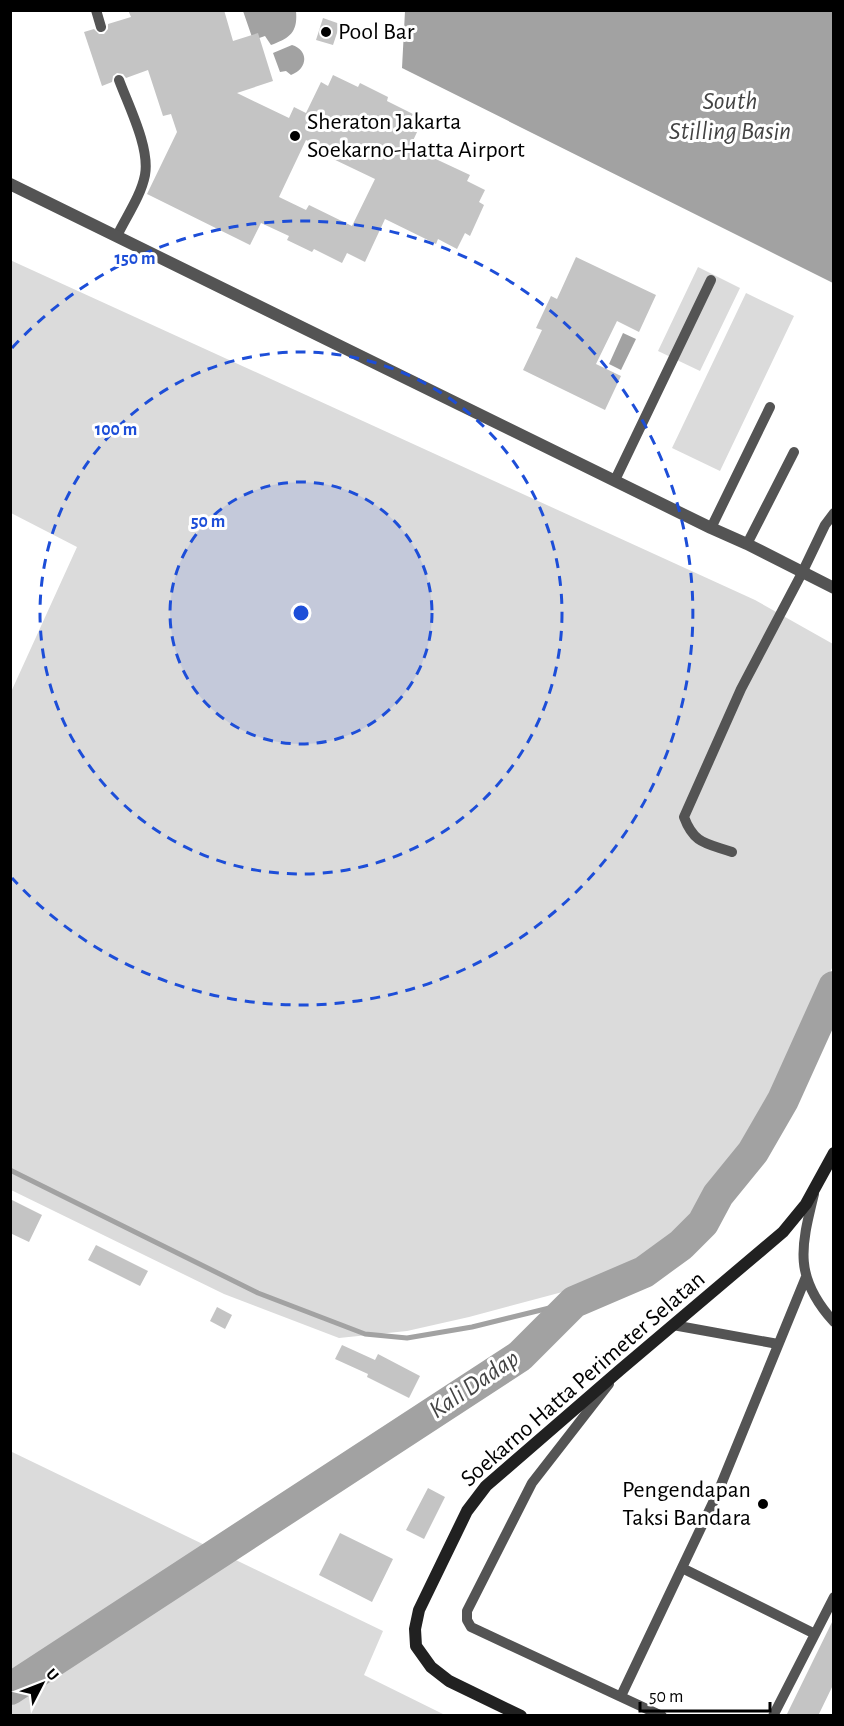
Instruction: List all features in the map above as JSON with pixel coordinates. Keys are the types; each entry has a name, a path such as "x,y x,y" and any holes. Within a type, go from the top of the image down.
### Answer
{"main road":[{"name":"Soekarno Hatta Perimeter Selatan","path":"521,1716 449,1681 431,1668 416,1646 414,1639 417,1619 472,1503 486,1486 783,1232 798,1216 834,1154"}],"street":[{"path":"10,184 834,588"}],"lane":[{"path":"96,10 101,27"},
{"path":"117,236 145,176 146,162 144,149 119,80"},
{"path":"615,480 711,280"},
{"path":"711,528 770,407"},
{"path":"747,544 794,452"},
{"path":"732,852 697,840 689,831 684,817 741,689 825,525 834,513"},
{"path":"816,1188 803,1243 806,1277 813,1295 834,1322"},
{"path":"621,1696 718,1492 806,1277"},
{"path":"673,1325 778,1344"},
{"path":"620,1370 532,1484 467,1611 467,1620 471,1627 662,1716"},
{"path":"682,1568 815,1634"},
{"path":"773,1716 834,1598"}],"shaded area":[{"path":"10,260 755,600 833,644 833,966 747,1145 671,1241 634,1261 570,1290 407,1331 339,1338 224,1294 11,1190 11,692 77,547 11,513"},
{"path":"698,267 740,288 700,371 658,351"},
{"path":"746,293 794,316 720,471 672,448"},
{"path":"10,1451 383,1631 364,1675 445,1715 11,1715"}],"water":[{"path":"243,11 296,11 294,30 283,40 271,45 265,36 253,40"},
{"name":"South Stilling Basin","path":"405,11 833,11 833,283 402,68"},
{"path":"292,45 298,47 304,55 304,60 301,68 291,75 286,71 280,72 273,53"},
{"path":"623,333 636,339 621,370 609,364"}],"building":[{"name":"Sheraton Jakarta Soekarno-Hatta Airport","path":"128,10 224,10 233,41 258,33 273,81 237,93 289,118 294,107 306,113 321,82 328,86 333,75 358,87 360,83 388,97 387,101 413,114 408,124 418,130 410,147 470,175 467,181 485,190 479,202 484,205 470,236 465,233 457,249 438,239 436,244 385,219 365,262 347,253 342,263 314,249 312,252 287,240 289,236 261,223 250,245 147,194 177,132 171,114 163,116 148,70 126,78 123,74 117,73 113,76 112,82 102,86 84,32 94,29 99,34 104,34 108,29 108,24 131,17","holes":["306,140 332,153 329,157 375,179 352,226 309,205 306,210 279,197"]},
{"path":"323,18 340,24 333,45 316,40"},
{"path":"576,257 656,295 639,332 617,321 596,364 621,376 605,410 523,370 542,330 536,328 551,296 557,299"},
{"path":"10,1199 42,1215 29,1242 10,1233"},
{"path":"96,1245 148,1271 140,1286 88,1260"},
{"path":"217,1307 232,1315 225,1329 210,1321"},
{"path":"342,1345 375,1360 378,1354 420,1376 409,1398 367,1377 368,1374 335,1359"},
{"path":"428,1488 445,1497 424,1539 406,1530"},
{"path":"340,1533 393,1559 372,1602 319,1575"},
{"path":"834,1618 834,1683 818,1716 786,1716"}],"waterway":[{"name":"Kali Dadap","path":"10,1689 520,1356 574,1302 644,1272 681,1245 703,1223 718,1195 753,1152 783,1100 834,987"},
{"path":"10,1170 258,1293 365,1334 407,1338 472,1327 574,1302"}],"place":[{"name":"Pool Bar","path":"326,32"},
{"name":"Sheraton Jakarta Soekarno-Hatta Airport","path":"295,136"},
{"name":"Pengendapan Taksi Bandara","path":"763,1504"}]}
